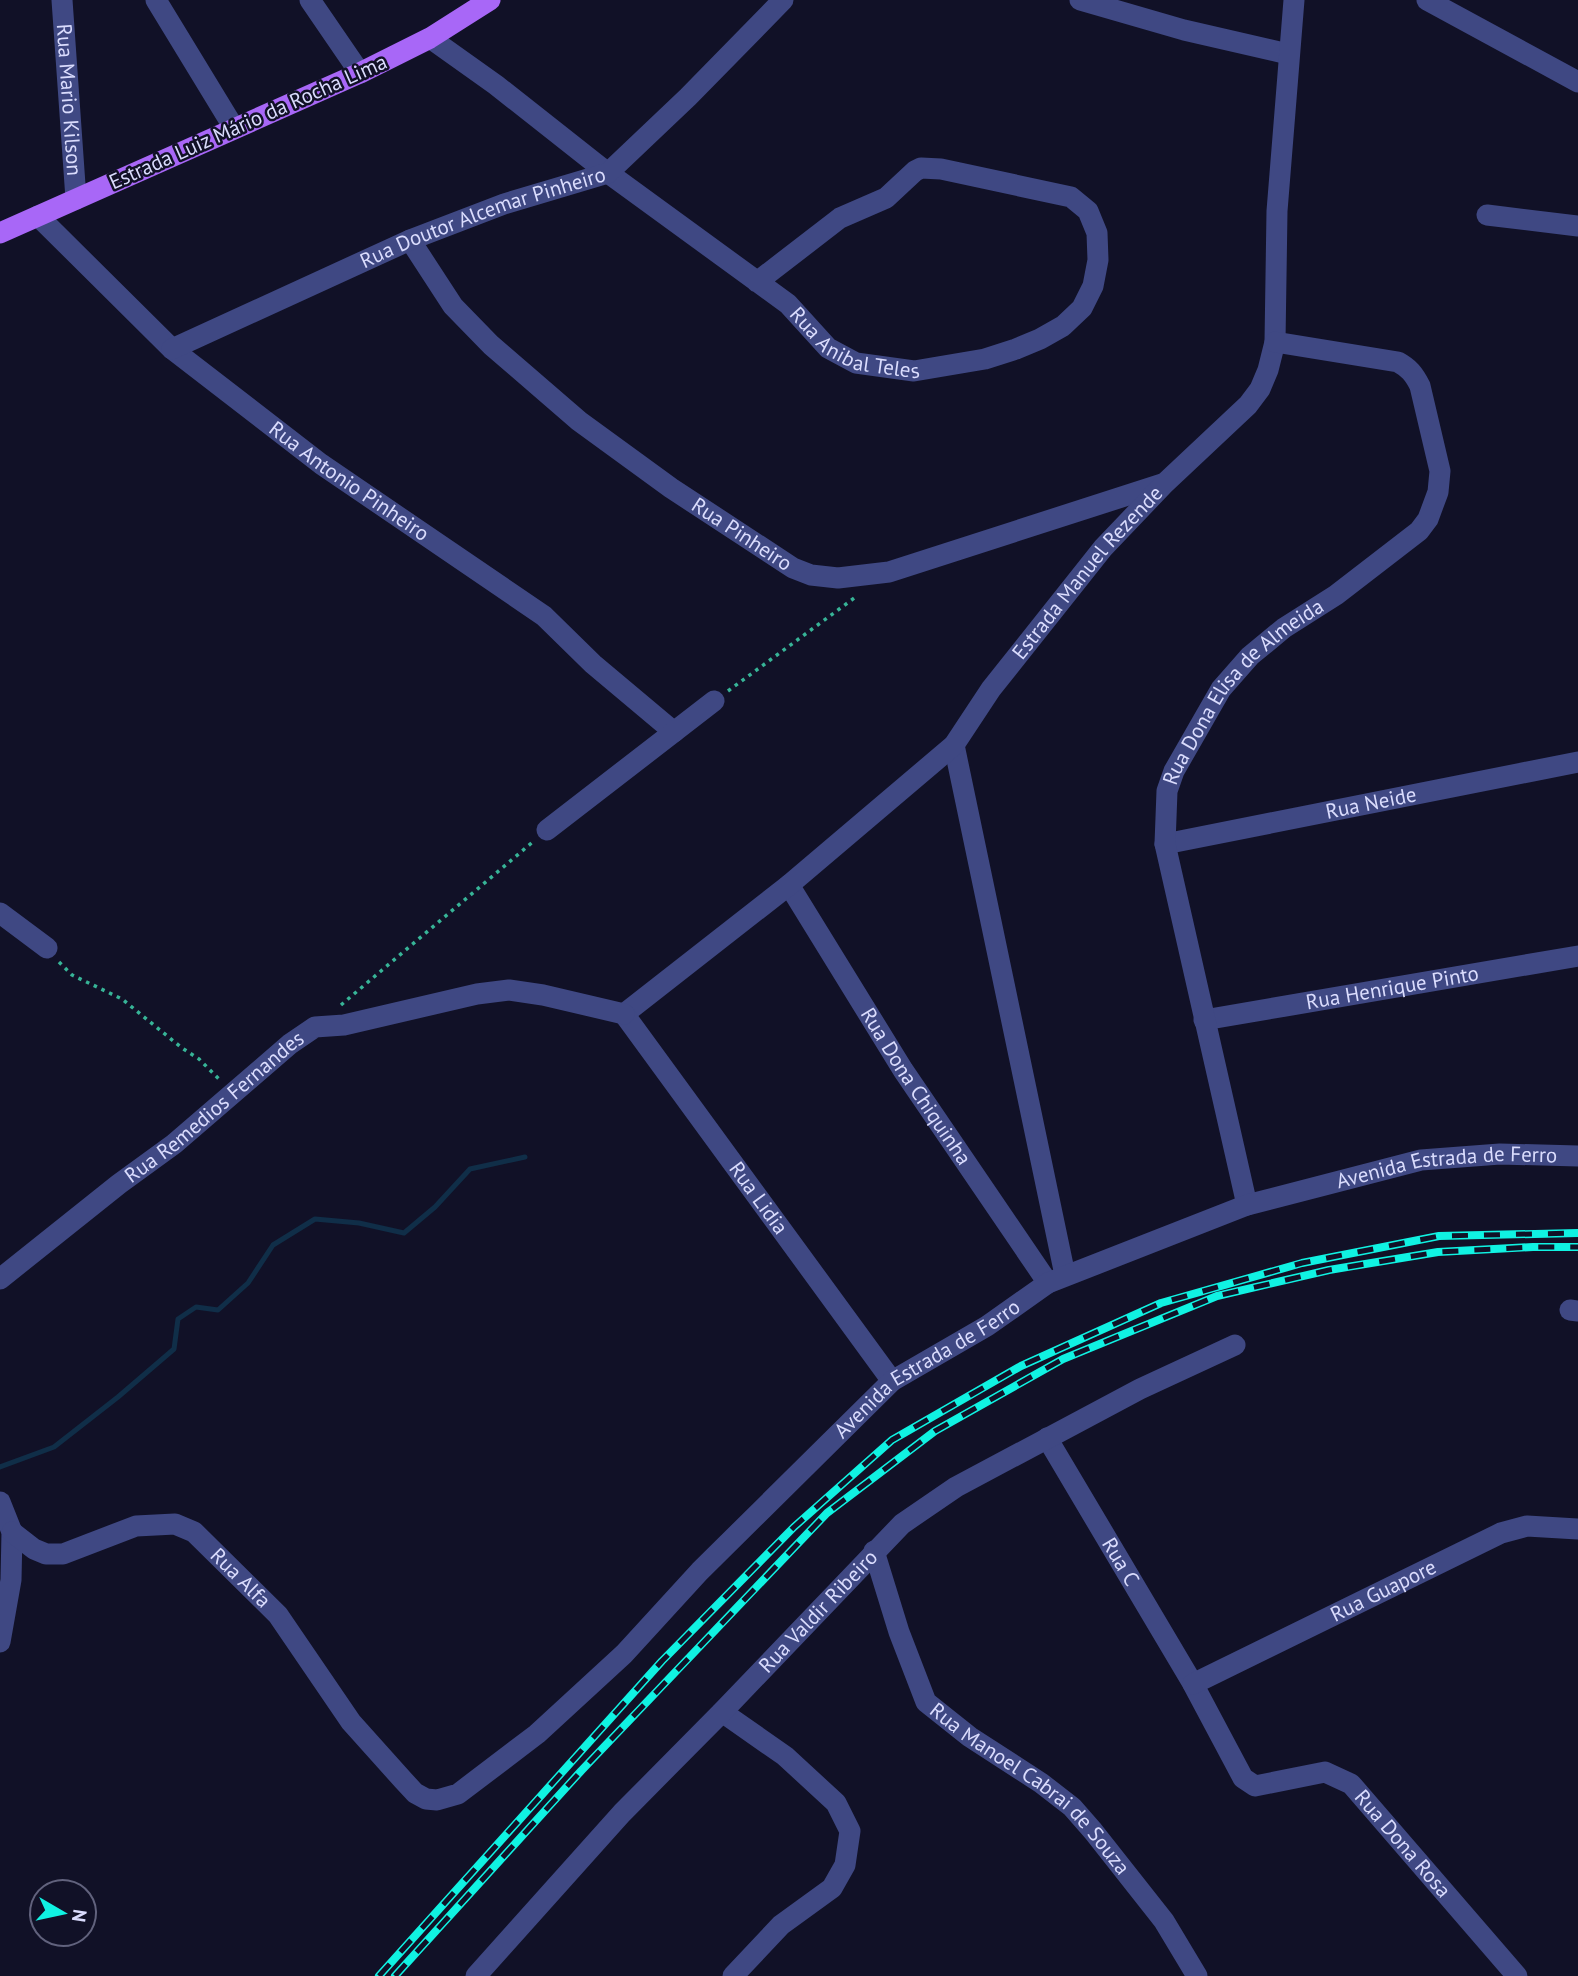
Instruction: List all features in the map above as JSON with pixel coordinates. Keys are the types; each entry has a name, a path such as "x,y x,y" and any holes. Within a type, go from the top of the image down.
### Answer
{"main road":[{"name":"Estrada Luiz Mário da Rocha Lima","path":"0,233 360,73 429,38 463,8 490,0"}],"street":[{"name":"Rua Mario Kilson","path":"62,0 76,199"},
{"path":"156,0 234,128"},
{"path":"310,0 360,73"},
{"name":"Rua Doutor Alcemar Pinheiro","path":"172,349 410,240 505,204 608,173 688,97 783,0"},
{"path":"1080,0 1184,30 1288,54"},
{"name":"Estrada Manuel Rezende","path":"624,1014 789,885 954,745 991,689 1102,548 1166,482 1248,405 1264,380 1276,342 1277,211 1294,0"},
{"path":"1427,0 1578,82"},
{"name":"Rua Anibal Teles","path":"429,38 496,85 608,173 757,282 788,304 828,348 856,363 914,371 973,361 1040,339 1063,326 1082,307 1093,286 1098,260 1097,233 1088,211 1071,197 941,169 921,168 886,198 840,218 757,282"},
{"path":"1487,215 1578,226"},
{"name":"Rua Antonio Pinheiro","path":"38,216 172,349 321,464 544,615 593,664 674,732"},
{"name":"Rua Pinheiro","path":"410,240 453,306 491,345 579,421 671,488 793,568 811,575 838,578 889,572 1166,482"},
{"name":"Rua Dona Elisa de Almeida","path":"1247,1205 1165,844 1167,791 1174,771 1221,689 1250,656 1284,628 1336,594 1419,531 1434,508 1440,471 1420,386 1413,373 1398,362 1276,342"},
{"path":"547,830 714,701"},
{"path":"954,745 1056,1279"},
{"name":"Rua Neide","path":"1165,844 1578,762"},
{"name":"Rua Dona Chiquinha","path":"789,885 903,1070 1056,1279"},
{"path":"0,913 47,948"},
{"name":"Rua Henrique Pinto","path":"1204,1020 1578,956"},
{"name":"Rua Remedios Fernandes","path":"0,1279 233,1095 290,1044 314,1027 344,1026 477,994 509,990 624,1014"},
{"name":"Rua Lidia","path":"624,1014 892,1381"},
{"name":"Avenida Estrada de Ferro","path":"403,1780 426,1800 458,1794 537,1734 624,1654 700,1572 892,1381 987,1326 1056,1279 1247,1205 1421,1160 1500,1154 1578,1156"},
{"name":"Rua Valdir Ribeiro","path":"476,1976 622,1813 723,1712 902,1524 956,1487 1047,1438 1235,1345"},
{"name":"Rua C","path":"1047,1438 1194,1684"},
{"path":"0,1502 12,1532 11,1580 0,1642"},
{"name":"Rua Alfa","path":"12,1532 34,1549 46,1554 63,1554 136,1526 175,1524 194,1532 278,1615 351,1722 403,1780"},
{"name":"Rua Guapore","path":"1194,1684 1501,1533 1527,1526 1578,1530"},
{"name":"Rua Manoel Cabrai de Souza","path":"874,1551 926,1702 970,1737 1041,1783 1072,1807 1164,1921 1197,1976"},
{"name":"Rua Dona Rosa","path":"1194,1684 1248,1784 1255,1786 1325,1772 1351,1784 1517,1976"},
{"path":"723,1712 785,1756 836,1803 850,1831 845,1865 832,1888 781,1925 733,1976"}],"path":[{"path":"714,701 856,596"},
{"path":"314,1027 547,830"},
{"path":"47,948 72,975 122,999 199,1059 233,1095"}],"waterway":[{"path":"0,1467 54,1447 118,1397 174,1349 178,1319 196,1307 218,1310 248,1283 273,1245 315,1219 359,1223 404,1233 435,1207 470,1169 525,1157"}],"railway":[{"path":"379,1976 662,1661 794,1527 892,1440 1021,1366 1161,1303 1302,1263 1439,1236 1578,1233"},
{"path":"395,1976 581,1771 827,1513 935,1431 1063,1359 1217,1296 1329,1270 1438,1252 1578,1247"}]}
